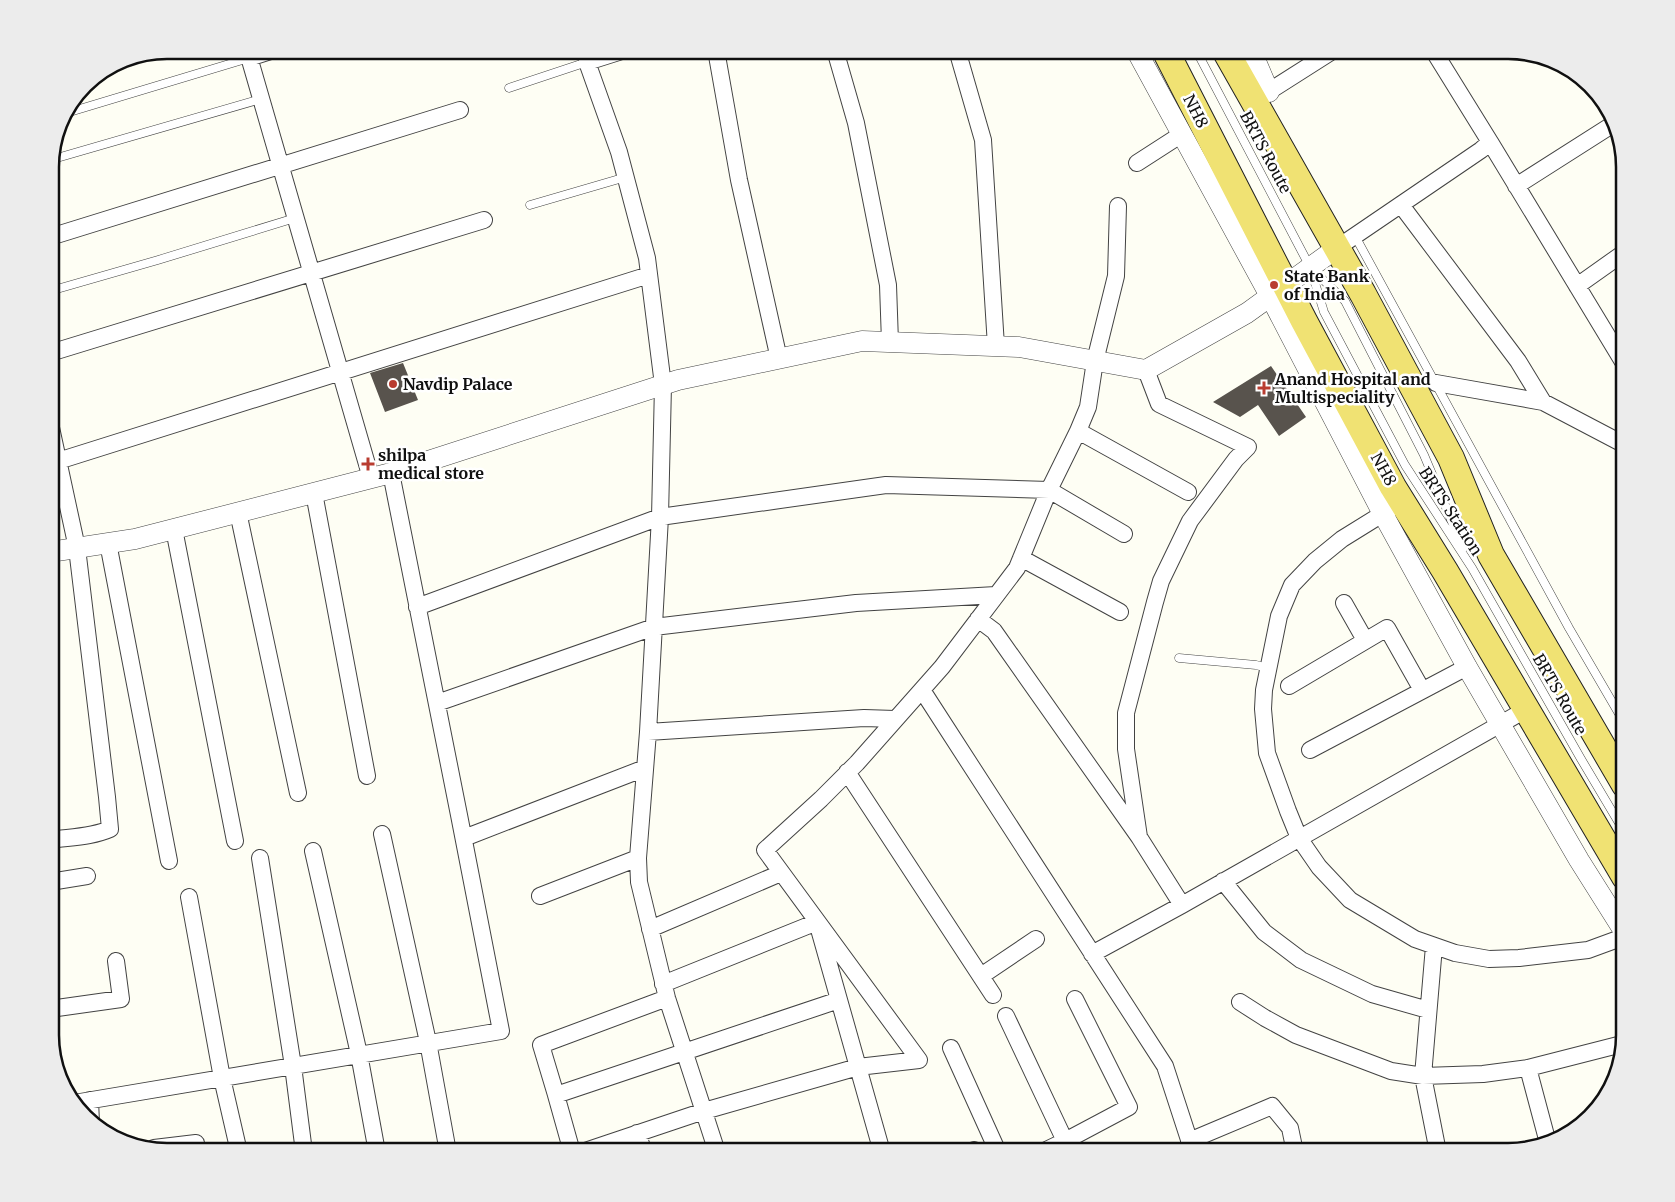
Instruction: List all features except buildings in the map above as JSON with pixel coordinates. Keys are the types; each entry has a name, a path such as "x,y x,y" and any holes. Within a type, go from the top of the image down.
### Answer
{"main road":[{"name":"NH8","path":"1169,59 1278,290 1393,507 1445,571 1616,862"},
{"path":"1231,59 1261,96 1346,242 1451,458 1491,554 1616,769"}],"street":[{"path":"249,59 371,478"},
{"path":"585,59 619,152 647,258 663,385 660,517 648,732 638,858 639,882 665,991 714,1143"},
{"path":"718,59 739,180 779,359"},
{"path":"838,59 856,123 888,285 890,342"},
{"path":"960,59 983,140 996,346"},
{"path":"1141,59 1182,134 1278,290"},
{"path":"1253,59 1261,96 1320,59"},
{"path":"1438,59 1616,350"},
{"path":"59,234 460,110"},
{"path":"1516,186 1608,127"},
{"path":"1137,164 1182,134"},
{"path":"59,551 135,539 390,473 678,380 862,342 1019,347 1146,370 1247,313 1490,142"},
{"path":"1401,204 1518,361 1543,402"},
{"path":"610,1143 704,1111 858,1067 919,1060 765,850 847,772 922,690 942,667 1016,568 1049,490 1088,407 1095,361 1116,276 1118,206"},
{"path":"59,350 484,220"},
{"path":"1577,286 1616,258"},
{"path":"59,461 648,275"},
{"path":"1139,837 1126,749 1126,713 1155,602 1161,581 1190,521 1236,459 1248,447 1159,404 1146,370"},
{"path":"1436,383 1543,402 1616,440"},
{"path":"1078,431 1188,492"},
{"path":"59,466 77,548 108,797 110,829 97,834 59,838"},
{"path":"83,1102 501,1031 390,473"},
{"path":"417,607 660,517 886,485 1049,490 1124,534"},
{"path":"314,493 367,776"},
{"path":"1616,920 1499,725 1467,666 1393,507 1342,539 1315,561 1292,585 1278,616 1268,668 1263,709 1267,753 1299,838 1318,867 1350,900 1414,939 1434,946 1454,952 1489,958 1519,958 1588,950 1616,940"},
{"path":"238,512 298,793"},
{"path":"174,529 235,841"},
{"path":"108,543 169,861"},
{"path":"1020,558 1120,612"},
{"path":"437,703 654,627 856,603 996,595"},
{"path":"1344,603 1366,640"},
{"path":"978,619 994,631 1139,837 1182,905"},
{"path":"1290,686 1388,628 1422,690"},
{"path":"1310,750 1467,666"},
{"path":"922,690 1165,1066 1190,1143"},
{"path":"1092,954 1527,709"},
{"path":"648,732 864,718 895,719"},
{"path":"464,838 645,768"},
{"path":"847,772 993,995"},
{"path":"382,834 428,1042 446,1143"},
{"path":"313,852 359,1054 375,1143"},
{"path":"260,858 293,1066 303,1143"},
{"path":"540,896 638,858"},
{"path":"650,929 782,873"},
{"path":"59,881 87,876"},
{"path":"1223,881 1264,932 1301,960 1372,994 1428,1010"},
{"path":"189,896 222,1078 237,1143"},
{"path":"569,1143 541,1045 816,922"},
{"path":"816,922 879,1143"},
{"path":"981,976 1036,939"},
{"path":"1434,946 1423,1076 1436,1143"},
{"path":"59,1008 121,999 116,961"},
{"path":"1061,1143 1129,1107 1075,998"},
{"path":"556,1095 839,1000"},
{"path":"1240,1002 1296,1035 1391,1071 1423,1076 1483,1074 1528,1068 1615,1046"},
{"path":"1006,1016 1065,1141"},
{"path":"951,1048 994,1143"},
{"path":"1528,1068 1546,1136"},
{"path":"1197,1143 1272,1106 1290,1128 1293,1143"},
{"path":"637,1134 640,1143"}],"lane":[{"path":"75,110 233,59"},
{"path":"509,88 577,59"},
{"name":"BRTS Route","path":"1201,59 1310,267"},
{"path":"59,157 261,100"},
{"path":"530,205 626,177"},
{"path":"59,289 295,218"},
{"path":"1346,242 1436,383 1569,628 1616,709"},
{"name":"BRTS Station","path":"1310,267 1324,312 1405,465 1472,568"},
{"name":"BRTS Station","path":"1310,267 1345,301 1424,455 1472,568"},
{"name":"BRTS Route","path":"1472,568 1616,818"},
{"path":"1179,658 1256,665 1268,668"}],"place":[{"name":"State Bank of India","path":"1274,285"},
{"name":"Navdip Palace","path":"393,384"},
{"name":"Anand Hospital and Multispeciality","path":"1264,388"},
{"name":"shilpa medical store","path":"368,464"}]}
